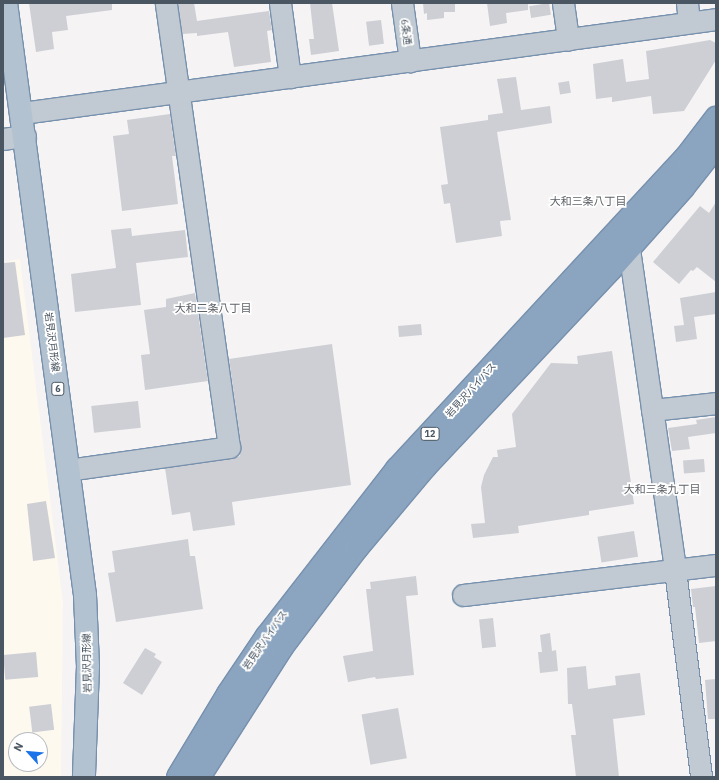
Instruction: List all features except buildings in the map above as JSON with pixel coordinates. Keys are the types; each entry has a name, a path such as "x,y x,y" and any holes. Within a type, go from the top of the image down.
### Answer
{"highway":[{"name":"岩見沢バイパス","path":"178,777 228,694 267,636 397,469 687,156 716,118"},
{"name":"岩見沢バイパス","path":"199,777 282,647 357,548 425,467 629,249 683,188 716,146"}],"main road":[{"name":"岩見沢月形線","path":"6,10 22,113 85,595 88,666 84,777"}],"street":[{"path":"68,470 229,447 166,3"},
{"path":"280,3 290,77"},
{"name":"6条通","path":"402,3 410,61"},
{"path":"563,3 568,40"},
{"path":"22,113 568,40 688,13 716,19"},
{"path":"3,140 25,136"},
{"path":"629,249 675,570 701,777"},
{"path":"652,410 716,403"},
{"path":"463,595 716,565"}],"shaded area":[{"path":"20,259 63,603 61,777 3,777 3,262"}],"district":[{"name":"大和三条八丁目","path":"588,201"},
{"name":"大和二条八丁目","path":"213,308"},
{"name":"大和三条九丁目","path":"662,489"}]}
